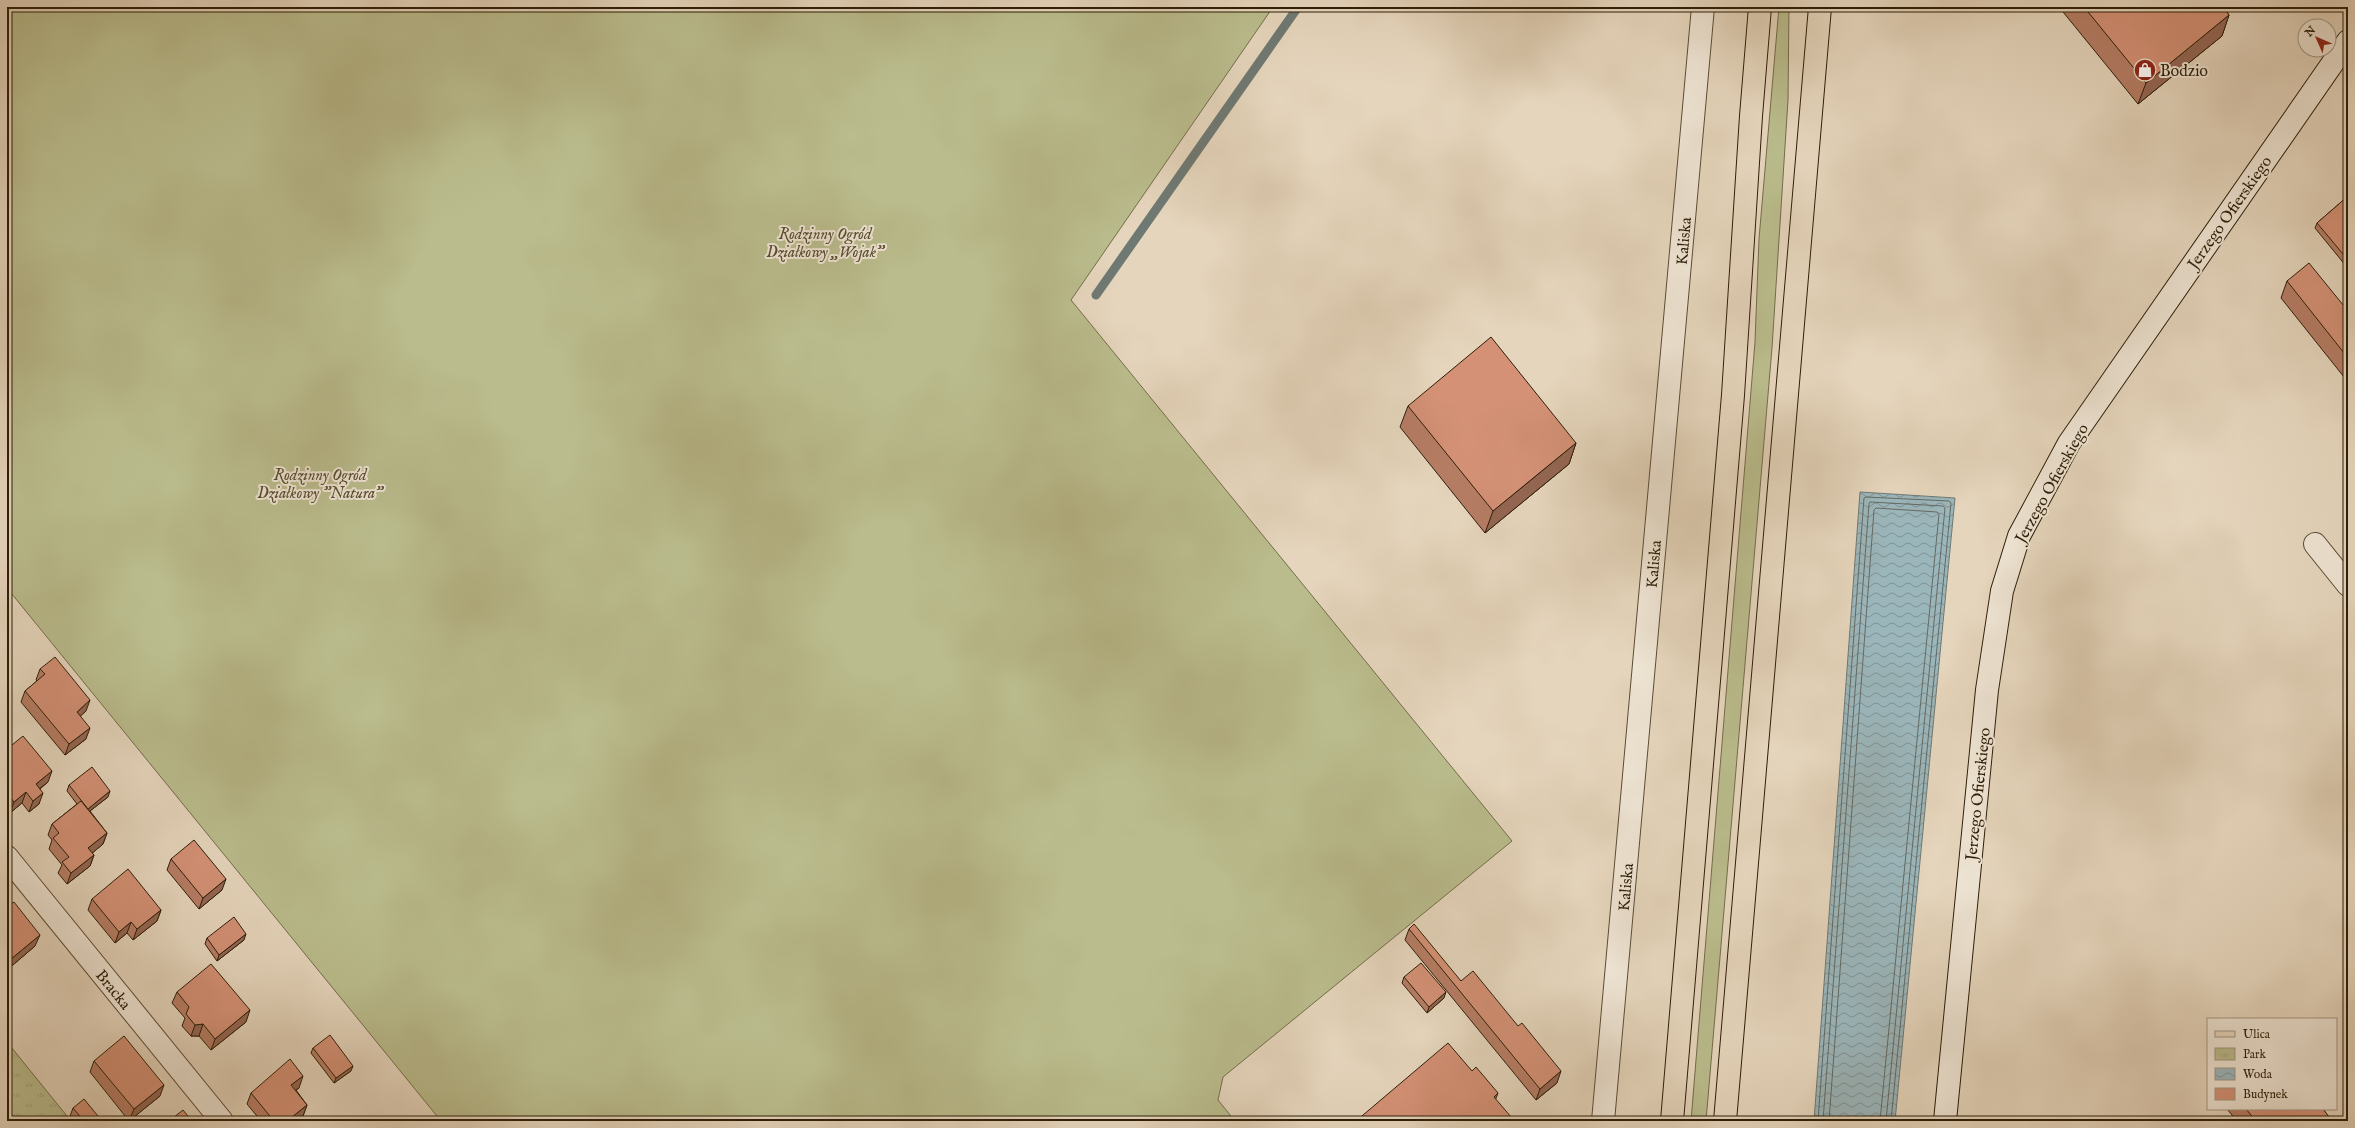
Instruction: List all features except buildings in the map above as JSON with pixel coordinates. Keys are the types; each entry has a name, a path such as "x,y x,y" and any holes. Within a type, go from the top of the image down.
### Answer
{"main road":[{"path":"1672,1121 1733,394 1751,116 1760,7"},
{"path":"1725,1121 1820,7"}],"street":[{"name":"Kaliska","path":"1603,1121 1703,7"},
{"name":"Jerzego Ofierskiego","path":"1945,1121 1987,690 2002,591 2019,536 2069,443 2348,41"},
{"path":"2315,544 2348,585"},
{"name":"Bracka","path":"7,857 222,1121"}],"green space":[{"name":"Rodzinny Ogród Działkowy \"Natura\"","path":"7,7 1273,7 1071,300 1512,841 1223,1077 1218,1100 1235,1121 441,1121 7,588"},
{"path":"1779,7 1789,7 1788,100 1772,348 1706,1121 1691,1121 1755,342 1759,239"},
{"path":"7,1042 71,1121 7,1121"}],"water":[{"path":"1860,492 1955,498 1895,1121 1814,1121"}],"waterway":[{"path":"1096,295 1298,7"}],"place":[{"name":"Bodzio","path":"2145,70"}],"park label":[{"name":"Rodzinny Ogród Działkowy „Wojak”","path":"825,242"}]}
